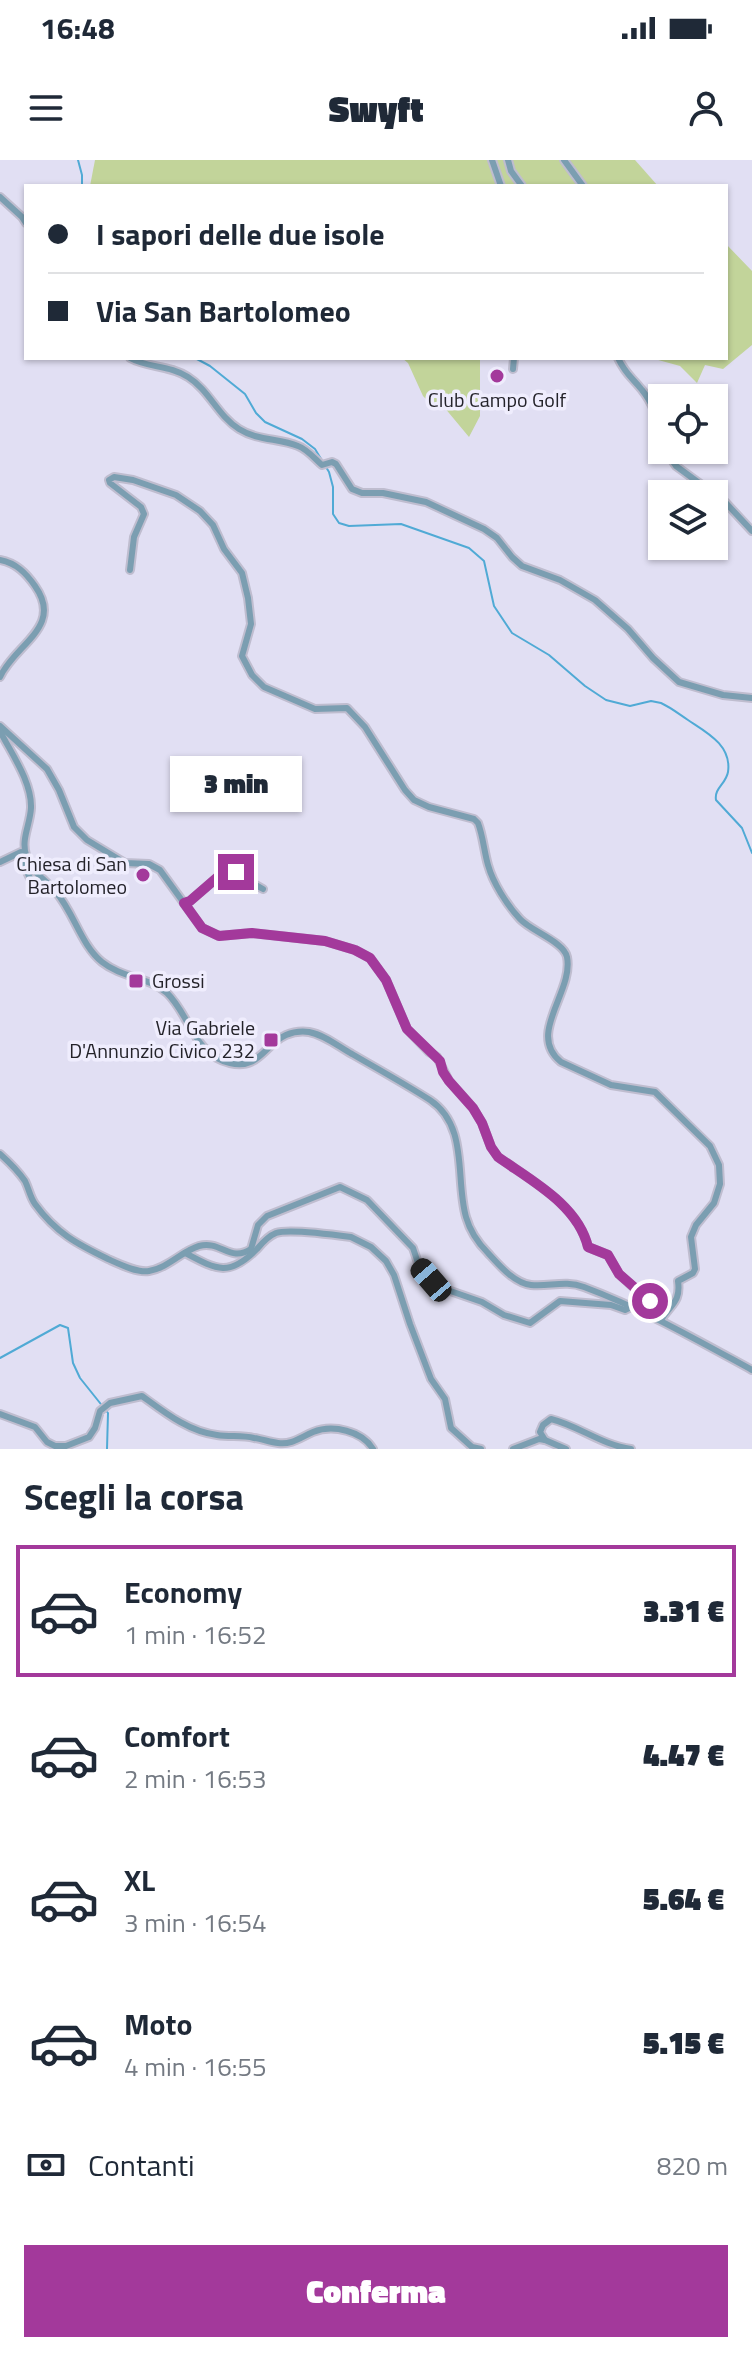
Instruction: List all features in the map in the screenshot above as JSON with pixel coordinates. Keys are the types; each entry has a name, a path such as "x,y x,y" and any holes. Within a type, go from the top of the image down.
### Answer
{"street":[{"path":"492,160 500,184"},
{"path":"508,160 511,171 521,184"},
{"path":"564,160 582,184"},
{"path":"0,197 24,220"},
{"path":"134,360 173,369 189,377 223,416 240,430 262,439 301,446 322,465 336,464 352,489 426,502 484,529 497,538 522,566 560,580 595,600 679,682 723,695 752,698"},
{"path":"513,369 514,360"},
{"path":"619,360 626,375 648,399"},
{"path":"675,464 725,502 752,531"},
{"path":"130,570 134,537 144,514 141,507 110,483 109,480 114,477 133,480 176,495 200,511 213,525 224,549 242,573 251,624 242,656 258,682 315,709 347,708 365,727 414,800 474,819 478,823 491,874 511,908 529,927 561,947 567,958 562,990 547,1034 548,1047 555,1057 611,1085 655,1092 710,1146 721,1175 718,1195 691,1237 696,1267 694,1272 678,1281 676,1300 661,1320"},
{"path":"0,560 16,565 26,574 43,598 45,609 38,630 0,677"},
{"path":"0,728 47,769 74,827 87,840 125,863 149,864 160,870 202,928 219,936 252,933 325,941 370,958 386,980 407,1029 440,1061 449,1081 473,1108 498,1157 562,1204 584,1230 588,1247 608,1255 619,1274 655,1307 661,1320"},
{"path":"0,728 31,798 21,852 31,880"},
{"path":"21,852 66,906 94,954 111,968 154,984 166,992 196,1039 225,1063 246,1064 259,1059 285,1036 310,1032 433,1102 448,1119 460,1159 466,1217 472,1234 511,1275 525,1284 566,1283 581,1286 661,1320 752,1370"},
{"path":"0,862 21,852"},
{"path":"184,903 227,869 263,889"},
{"path":"0,1154 24,1179 36,1206 60,1233 119,1264 147,1271 204,1244 237,1255 250,1252 277,1233 360,1239 380,1254 394,1275 431,1379 445,1399 451,1428 472,1447 481,1449"},
{"path":"185,1253 203,1263 234,1267 246,1261 258,1225 267,1216 340,1187 367,1200 413,1248 419,1266 439,1287 482,1302 504,1315 530,1323 560,1301 611,1305 625,1310 632,1307"},
{"path":"0,1414 35,1427 47,1442 55,1446 66,1446 89,1437 100,1411 110,1403 142,1396 176,1419 215,1435 253,1437 282,1444 322,1430 347,1431 359,1434 373,1449"},
{"path":"545,1440 540,1432 551,1419 616,1447 631,1449"},
{"path":"513,1449 539,1439 566,1449"}],"green space":[{"path":"95,160 635,160 656,184 90,184"},
{"path":"728,246 752,271 752,345 723,369 705,365 697,383 680,366 658,360 728,360"},
{"path":"404,360 480,360 480,416 469,437 444,407 423,396"}],"waterway":[{"path":"78,160 82,184"},
{"path":"199,360 245,394 265,422 302,439 315,449 329,472 333,487 333,514 339,523 349,526 401,524 469,548 484,561 494,606 512,633 549,655 606,700 630,706 651,701 661,703 716,740 728,763 727,776 717,792 716,800 742,828 752,853"},
{"path":"0,1358 60,1325 68,1328 73,1363 80,1378 108,1413 107,1449"}],"place":[{"name":"Club Campo Golf","path":"497,376"},
{"name":"Chiesa di San Bartolomeo","path":"143,875"},
{"name":"Grossi","path":"136,981"},
{"name":"Via Gabriele D'Annunzio Civico 232","path":"271,1040"}],"route":[{"path":"236,872 227,869 184,903 202,928 219,936 252,933 325,941 370,958 386,980 407,1029 440,1061 449,1081 473,1108 498,1157 562,1204 584,1230 588,1247 608,1255 619,1274 650,1301"}]}
